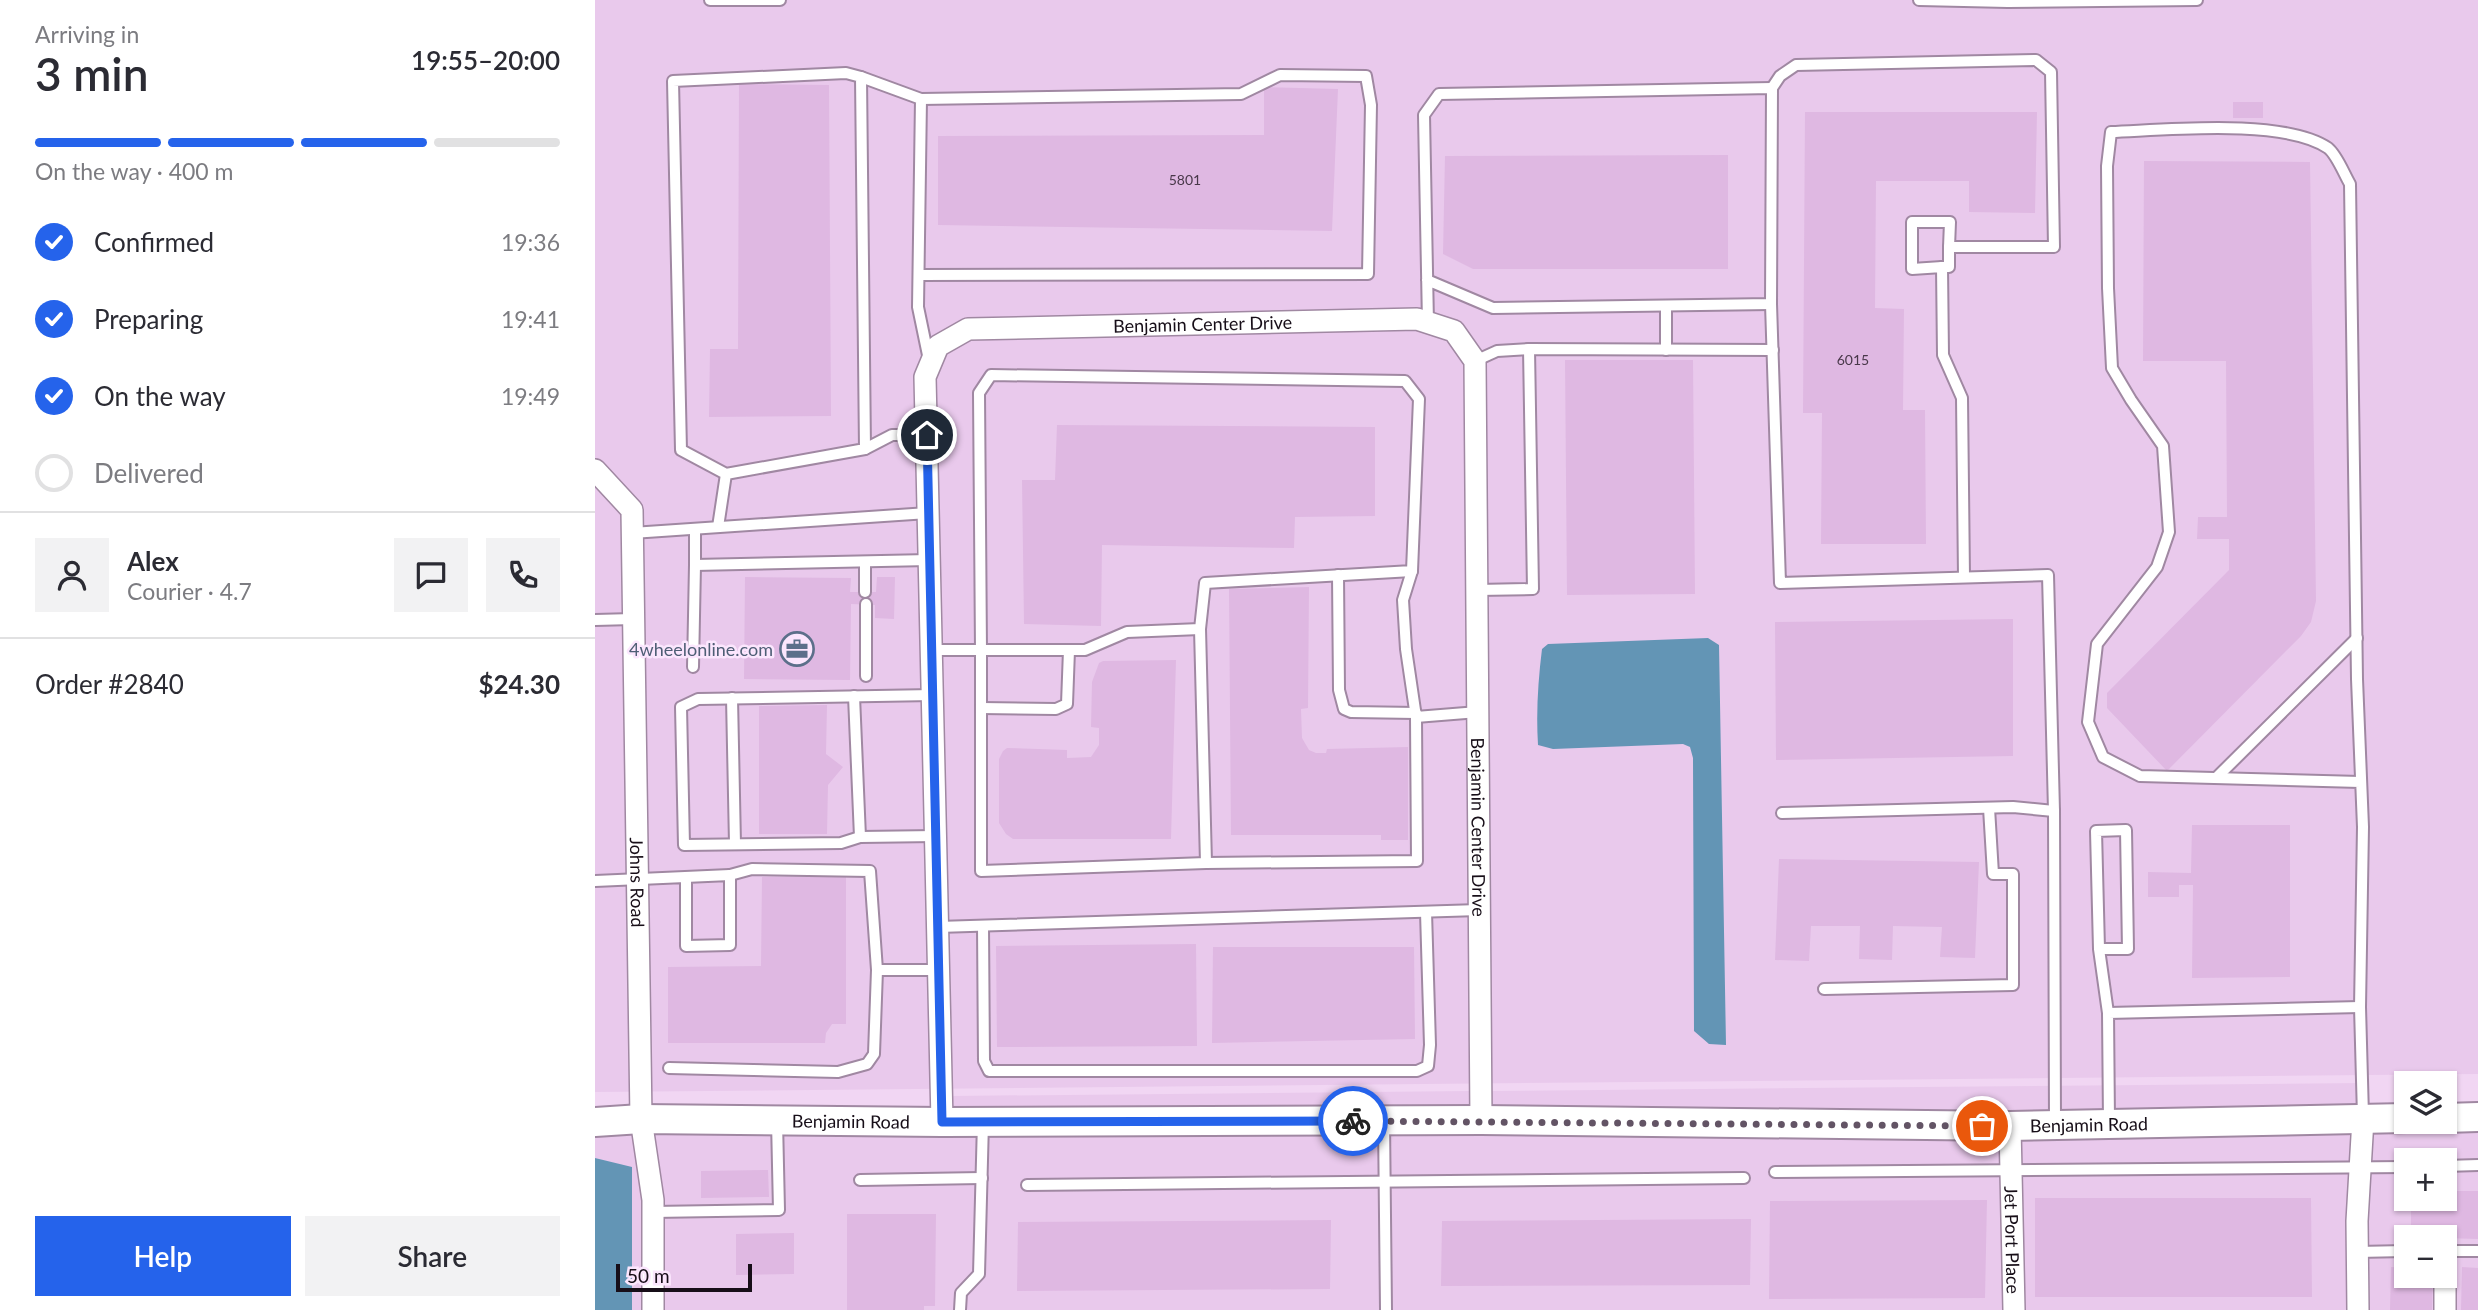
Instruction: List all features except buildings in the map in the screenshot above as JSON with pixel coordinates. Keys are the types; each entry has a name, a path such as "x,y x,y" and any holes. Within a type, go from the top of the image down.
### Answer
{"street":[{"name":"Benjamin Center Drive","path":"942,1122 925,377 938,346 968,329 1417,319 1454,331 1475,361 1481,1120"},
{"name":"Johns Road","path":"595,470 632,510 641,1119 653,1212 653,1310"},
{"path":"2457,1118 2478,1117"},
{"name":"Benjamin Road","path":"595,1122 641,1119 942,1122 1481,1120 2010,1126 2394,1118"},
{"path":"2358,1310 2359,1167 2363,1119"},
{"name":"Jet Port Place","path":"2010,1126 2014,1310"},
{"path":"2445,1288 2445,1310"}],"lane":[{"path":"710,0 780,0"},
{"path":"1919,0 2197,0"},
{"path":"1949,247 2054,247 2051,72 2036,60 1796,65 1780,76 1772,88 1771,304 1780,583 2048,575 2054,811 2055,1125"},
{"path":"919,275 1369,274 1371,105 1366,76 1280,75 1241,94 921,99 846,73 673,81 681,450 726,474 865,449 892,435 927,435"},
{"path":"860,77 865,449"},
{"path":"1428,323 1424,115 1439,94 1772,88"},
{"path":"921,99 918,307 930,366"},
{"path":"2360,782 2140,776 2103,757 2088,722 2097,644 2157,567 2169,532 2163,446 2112,368 2107,166 2111,132 2215,128 2288,132 2329,149 2350,184 2357,639 2363,827 2360,1007 2363,1119"},
{"path":"1912,222 1950,222 1949,267 1942,267 1912,268 1912,222"},
{"path":"1942,267 1943,355 1962,398 1964,577"},
{"path":"1427,280 1493,308 1771,304"},
{"path":"1665,306 1666,349"},
{"path":"1475,361 1497,351 1529,349 1773,350"},
{"path":"1477,590 1533,589 1529,349"},
{"path":"992,375 1405,381 1419,399 1412,571 1403,600 1406,649 1416,715 1416,862 1206,863 981,872 981,650 978,393 992,375"},
{"path":"718,527 726,474"},
{"path":"632,533 928,513"},
{"path":"693,667 695,529"},
{"path":"695,565 929,560"},
{"path":"865,562 865,592"},
{"path":"1206,863 1200,629 1205,583 1412,571"},
{"path":"1338,575 1339,690 1344,709 1351,712 1416,715 1478,712"},
{"path":"866,604 866,676"},
{"path":"595,620 633,620"},
{"path":"932,650 1084,650 1127,632 1200,629"},
{"path":"2216,778 2357,639"},
{"path":"981,708 1056,709 1067,704 1069,650"},
{"path":"933,695 698,699 681,707 684,845 841,843 860,837 936,835"},
{"path":"854,696 860,837"},
{"path":"732,698 735,844"},
{"path":"1782,813 2013,807 2054,811"},
{"path":"1824,989 2013,985 2013,874 1993,874 1989,808"},
{"path":"2099,949 2128,949 2126,830 2096,831 2099,949 2108,1013 2109,1124"},
{"path":"595,880 730,875 752,869 870,871 877,970 874,1054 867,1065 838,1072 669,1068"},
{"path":"686,877 687,946 730,945 730,875"},
{"path":"938,927 1479,910"},
{"path":"983,926 984,1061 989,1072 1417,1071 1428,1066 1430,1045 1426,912"},
{"path":"877,970 939,970"},
{"path":"2108,1013 2360,1007"},
{"path":"653,1212 779,1210 777,1121"},
{"path":"1384,1121 1386,1310"},
{"path":"960,1310 961,1293 979,1274 983,1122"},
{"path":"2457,1166 2478,1165"},
{"path":"1775,1172 2394,1167"},
{"path":"860,1180 982,1178"},
{"path":"1027,1185 1744,1178"},
{"path":"2357,1251 2394,1251"},
{"path":"2457,1251 2478,1251"}],"shaded area":[{"path":"595,0 2478,0 2478,1074 2457,1074 2457,1071 2394,1071 2394,1075 595,1092"},
{"path":"2363,1083 2363,1109 2010,1116 1491,1111 1491,1091"},
{"path":"1470,1091 1470,1111 953,1113 952,1096"},
{"path":"2457,1126 2478,1126 2478,1310 2456,1310 2457,1225 2394,1225 2394,1288 2435,1288 2435,1310 2368,1310 2368,1221 2373,1128 2394,1128 2394,1134 2457,1134"},
{"path":"632,1129 642,1200 643,1310 632,1310 632,1168 595,1158 595,1131"},
{"path":"653,1129 1999,1135 2006,1310 664,1310 663,1200"},
{"path":"2352,1129 2347,1221 2347,1310 2024,1310 2020,1135"}],"water":[{"path":"1708,638 1719,645 1726,1045 1709,1044 1694,1031 1693,758 1690,747 1683,744 1553,749 1538,745 1537,733 1542,649 1548,644"},
{"path":"595,1158 632,1167 632,1310 595,1310"}],"way so far":[{"path":"1353,1121 1982,1126"}],"place":[{"name":"4wheelonline.com","path":"797,649"}],"route":[{"path":"927,435 942,1122 1353,1121"}]}
